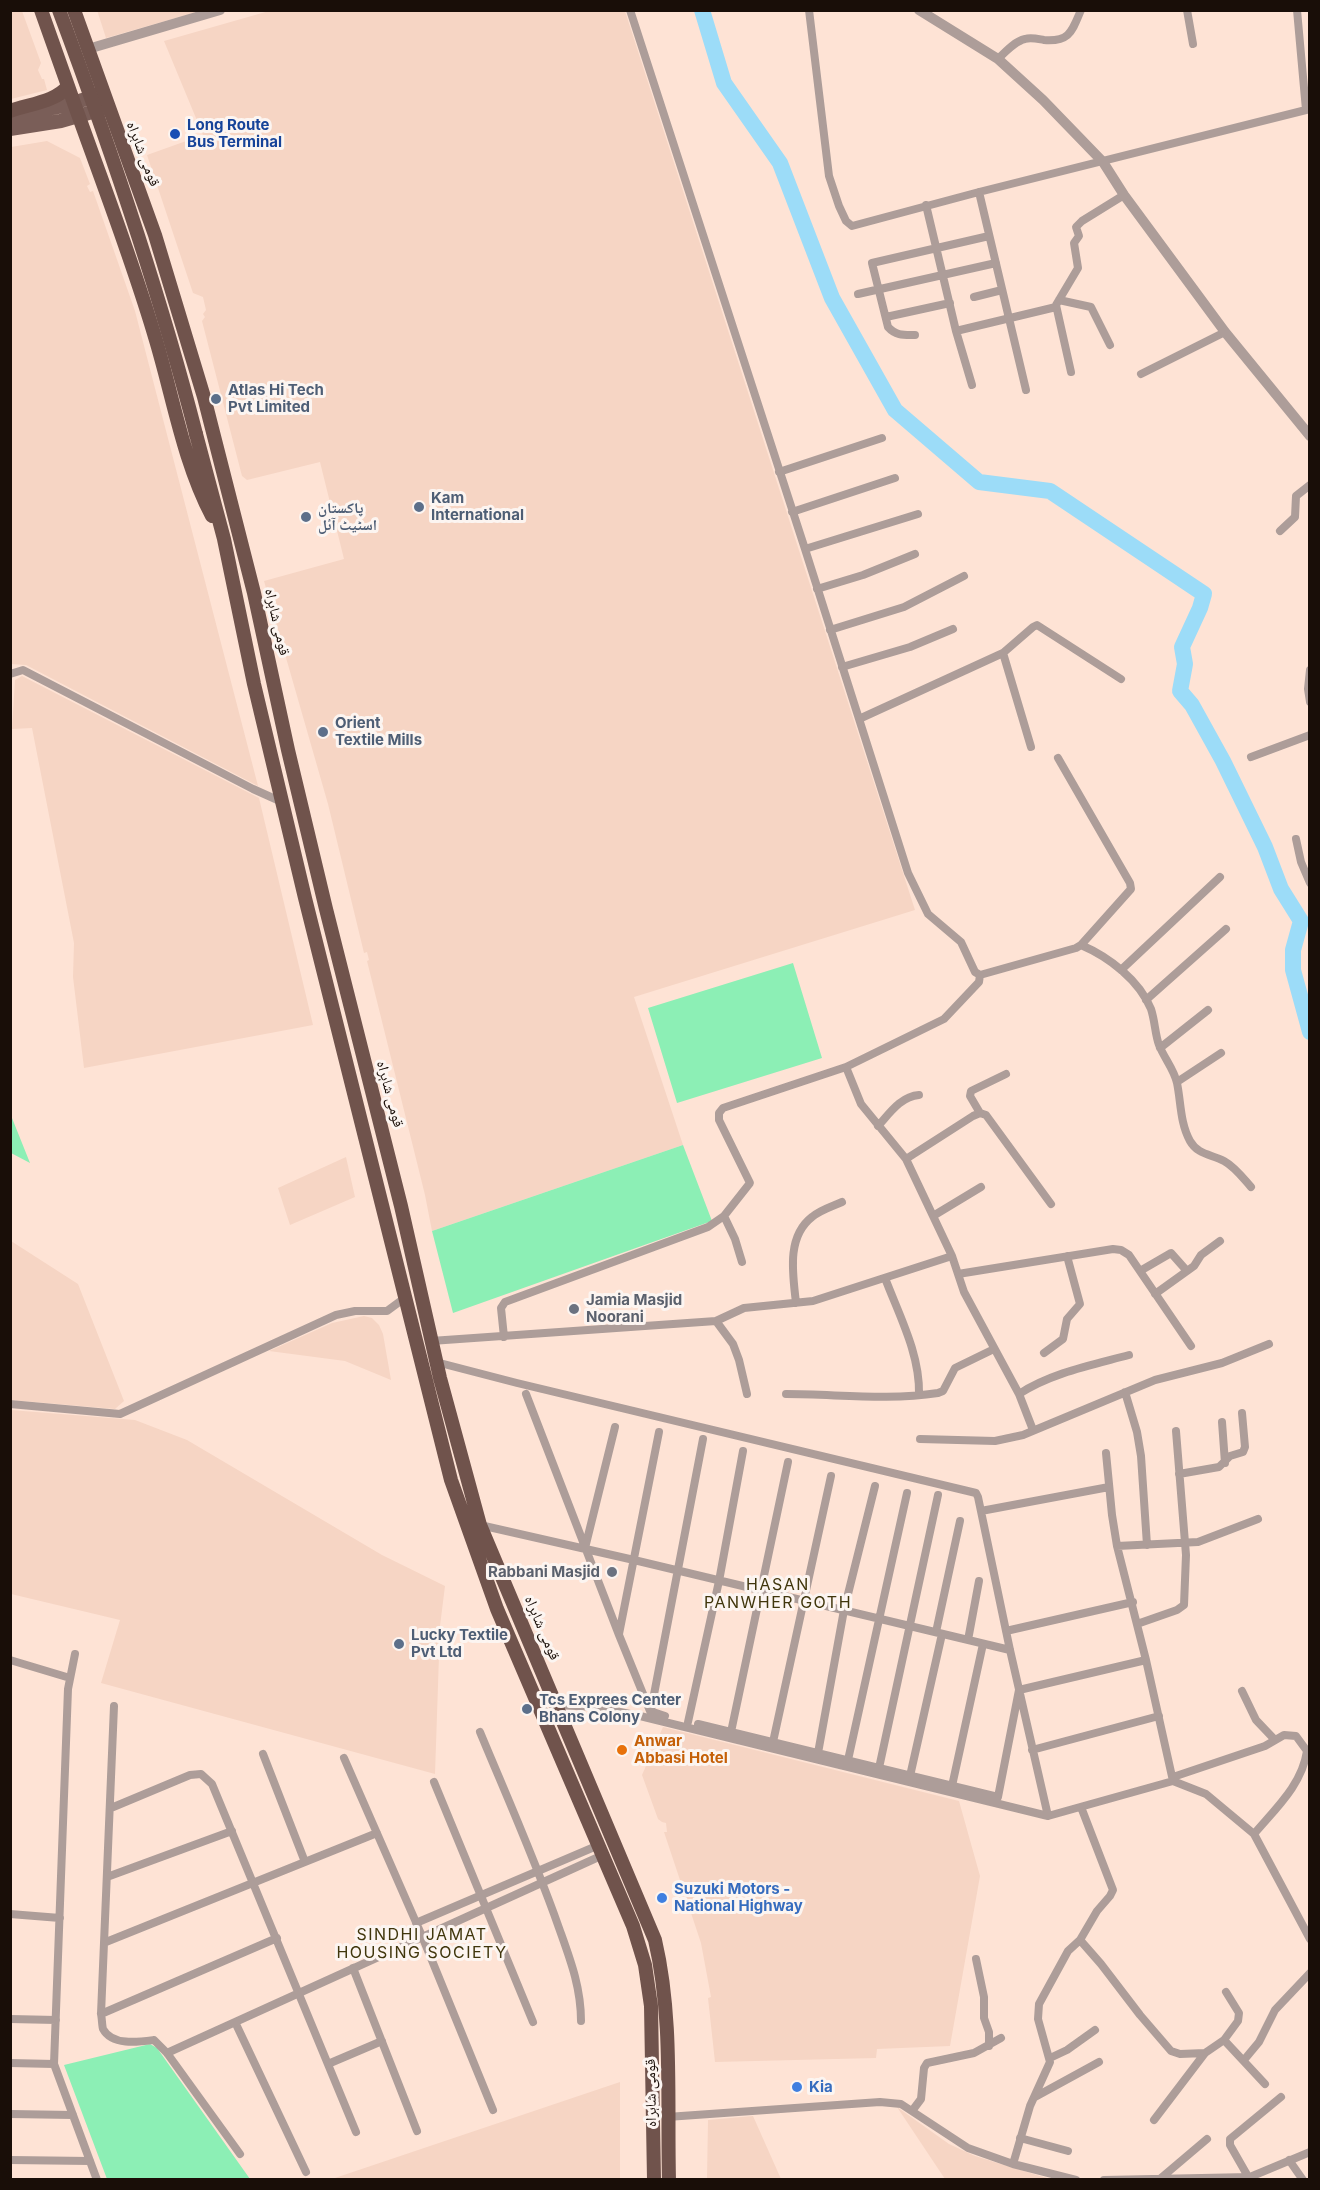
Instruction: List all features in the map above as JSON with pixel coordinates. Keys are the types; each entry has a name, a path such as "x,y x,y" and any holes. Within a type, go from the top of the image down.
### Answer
{"highway":[{"path":"41,10 155,336 204,502 224,539"},
{"name":"قومی شاہراہ","path":"59,10 114,161 158,294 196,434 224,539 254,684 354,1097 407,1296 434,1414 452,1480 496,1606 633,1926 645,1965 651,2006 654,2180"},
{"name":"قومی شاہراہ","path":"74,10 165,266 213,432 270,661 297,790 409,1239 436,1362 480,1525 655,1940 665,1998 669,2180"},
{"path":"10,113 27,104 54,98 68,86"}],"main road":[{"path":"10,113 74,103 103,93"},
{"path":"10,129 61,122 108,107"}],"street":[{"path":"88,49 220,10"},
{"path":"630,10 792,512 806,549 908,873 928,914 961,942 975,972 980,975 1081,945 1130,891 1131,886 1058,758"},
{"path":"809,10 829,176 833,191 850,225 1308,109 1297,10"},
{"path":"919,10 998,59 1043,100 1102,162 1225,332 1310,435"},
{"path":"998,59 1016,43 1027,38 1053,41 1063,39 1072,30 1081,10"},
{"path":"1187,10 1193,44"},
{"path":"979,192 1026,390"},
{"path":"1071,372 1058,304 1078,268 1074,243 1079,236 1076,226 1124,195"},
{"path":"926,205 956,331 972,385"},
{"path":"915,335 900,335 888,327 871,267 872,263 989,236"},
{"path":"858,294 996,263"},
{"path":"974,297 1002,290"},
{"path":"886,317 950,303"},
{"path":"956,331 1058,304 1092,307 1110,345"},
{"path":"1141,374 1225,332"},
{"path":"779,472 882,438"},
{"path":"792,512 895,478"},
{"path":"1280,531 1295,517 1296,496 1310,485"},
{"path":"806,549 918,514"},
{"path":"817,589 863,575 915,554"},
{"path":"830,630 904,607 964,576"},
{"path":"859,719 1003,652 1038,625 1121,679"},
{"path":"842,667 910,647 953,629"},
{"path":"1003,652 1031,747"},
{"path":"10,674 22,670 253,789 283,802"},
{"path":"1310,670 1308,689 1310,702"},
{"path":"1251,757 1310,735"},
{"path":"1296,839 1300,862 1310,883"},
{"path":"1121,970 1220,877"},
{"path":"1146,1000 1226,929"},
{"path":"1081,945 1093,950 1121,970 1146,1000 1152,1012 1160,1048 1177,1082 1185,1129 1196,1149 1224,1161 1251,1187"},
{"path":"504,1337 501,1308 505,1302 708,1227 724,1216 750,1183 719,1120 719,1113 723,1108 846,1067 944,1019 979,982 980,975"},
{"path":"1160,1048 1208,1010"},
{"path":"1177,1082 1221,1053"},
{"path":"846,1067 861,1104 906,1159 952,1256 964,1292 1019,1394 1033,1430"},
{"path":"1006,1074 971,1091 970,1096 980,1113 986,1115 1051,1204"},
{"path":"878,1126 905,1099 919,1095"},
{"path":"906,1159 980,1113"},
{"path":"933,1216 981,1187"},
{"path":"796,1303 792,1268 795,1243 802,1228 812,1217 842,1202"},
{"path":"724,1216 735,1239 742,1262"},
{"path":"1155,1294 1197,1263 1201,1256 1220,1241"},
{"path":"958,1275 1067,1256 1113,1249 1121,1250 1129,1255 1191,1346"},
{"path":"1140,1271 1168,1253 1172,1253 1187,1271"},
{"path":"431,1341 716,1321 744,1308 813,1301 952,1256"},
{"path":"1044,1353 1063,1340 1067,1319 1080,1304 1067,1256"},
{"path":"885,1278 912,1349 919,1379 919,1394"},
{"path":"10,1404 120,1414 336,1315 355,1311 387,1311 407,1296"},
{"path":"716,1321 733,1344 747,1394"},
{"path":"920,1439 995,1441 1023,1435 1155,1380 1222,1363 1269,1344"},
{"path":"786,1394 839,1394 854,1398 919,1394 943,1390 955,1368 994,1349"},
{"path":"1019,1394 1031,1386 1056,1377 1129,1355"},
{"path":"436,1362 972,1492 978,1497 1048,1816"},
{"path":"1125,1392 1137,1432 1141,1456 1147,1545"},
{"path":"526,1394 585,1549 651,1711"},
{"path":"1179,1474 1219,1467 1230,1456 1245,1450 1242,1413"},
{"path":"1222,1422 1225,1463"},
{"path":"585,1549 615,1427"},
{"path":"1137,1624 1177,1610 1184,1605 1185,1542 1176,1431"},
{"path":"619,1635 659,1432"},
{"path":"651,1711 676,1570 703,1439"},
{"path":"688,1722 719,1581 743,1451"},
{"path":"1106,1453 1118,1546 1173,1779"},
{"path":"731,1732 788,1462"},
{"path":"773,1742 831,1476"},
{"path":"818,1754 844,1611 875,1486"},
{"path":"981,1511 1109,1487"},
{"path":"848,1760 907,1493"},
{"path":"879,1768 938,1495"},
{"path":"1118,1546 1207,1540 1258,1519"},
{"path":"910,1776 960,1521"},
{"path":"480,1525 1010,1650"},
{"path":"968,1640 979,1581"},
{"path":"1006,1631 1133,1602"},
{"path":"952,1786 983,1644"},
{"path":"75,1654 68,1689 54,2064 97,2180"},
{"path":"10,1660 70,1678"},
{"path":"1019,1690 1146,1660"},
{"path":"651,1711 998,1797 1019,1690"},
{"path":"1242,1691 1256,1720 1275,1740"},
{"path":"557,1705 595,1707 640,1716 1048,1816 1173,1779 1265,1746 1284,1735 1296,1736 1306,1751 1305,1763 1296,1784 1254,1834"},
{"path":"114,1706 106,1942 101,2014 104,2030 114,2039 135,2043 154,2040 167,2053 240,2154"},
{"path":"1032,1750 1159,1716"},
{"path":"480,1732 543,1882 575,1972 581,2001 581,2021"},
{"path":"262,1754 305,1862"},
{"path":"344,1758 422,1936 493,2110"},
{"path":"111,1808 190,1775 201,1774 212,1784 356,2132"},
{"path":"1173,1779 1206,1794 1254,1834 1310,1939"},
{"path":"434,1782 533,2022"},
{"path":"1013,2164 1035,2097 1049,2067 1050,2058 1038,2019 1039,2004 1068,1951 1080,1940 1113,1890 1081,1807"},
{"path":"108,1877 232,1831"},
{"path":"106,1942 377,1833"},
{"path":"416,1923 538,1871 601,1850"},
{"path":"167,2053 543,1882 601,1850"},
{"path":"10,1914 60,1918"},
{"path":"101,2014 277,1938"},
{"path":"1080,1940 1171,2051 1180,2054 1205,2053"},
{"path":"976,1959 984,1997 984,2018 989,2032 989,2046"},
{"path":"353,1968 417,2131"},
{"path":"1244,2060 1258,2042 1275,2010 1310,1973"},
{"path":"1154,2120 1205,2053 1224,2040 1238,2020 1239,2013 1226,1992"},
{"path":"10,2019 56,2020"},
{"path":"235,2022 306,2172"},
{"path":"1050,2058 1067,2050 1095,2030"},
{"path":"912,2111 921,2099 924,2068 927,2063 974,2053 1001,2038"},
{"path":"1224,2040 1265,2084"},
{"path":"328,2064 382,2041"},
{"path":"1035,2097 1099,2062"},
{"path":"10,2063 54,2064"},
{"path":"1250,2178 1230,2145 1230,2139 1281,2097"},
{"path":"667,2117 880,2102 901,2104 968,2148 1013,2164 1076,2180"},
{"path":"10,2114 73,2115"},
{"path":"1020,2138 1068,2151"},
{"path":"1161,2178 1207,2139"},
{"path":"1104,2180 1250,2178 1310,2152"},
{"path":"10,2160 90,2162"},
{"path":"1289,2160 1303,2180"}],"shaded area":[{"path":"97,10 200,11 106,38"},
{"path":"10,11 22,11 41,63 38,70 47,90 11,99"},
{"path":"269,11 625,11 915,910 634,997 683,1145 432,1231 367,961 369,960 367,952 364,953 328,804 264,581 344,559 320,462 247,480 242,476 202,321 206,310 203,297 193,293 147,155 203,135 164,41"},
{"path":"47,141 80,158 90,184 87,186 90,192 93,191 135,311 258,786 26,665 11,664 11,147"},
{"path":"22,676 259,798 313,1025 84,1068 73,977 74,943 32,728 12,729 15,680"},
{"path":"346,1157 355,1197 290,1225 278,1188"},
{"path":"11,1241 78,1284 124,1401 115,1409 11,1400"},
{"path":"364,1316 372,1318 379,1325 383,1334 391,1380 345,1361 269,1351 332,1323"},
{"path":"11,1410 135,1420 187,1440 382,1555 445,1586 440,1626 435,1774 101,1683 120,1620 11,1594"},
{"path":"663,1727 959,1801 980,1876 950,2046 877,2049 876,2058 715,2062 708,1998 711,1997 701,1943 664,1832 667,1832 666,1823 658,1819 642,1775"},
{"path":"620,2082 620,2179 332,2179"},
{"path":"897,2107 949,2144 975,2156 1050,2179 945,2179"},
{"path":"753,2116 781,2179 707,2179 708,2120"}],"green space":[{"path":"793,963 822,1058 677,1103 648,1008"},
{"path":"10,1113 30,1163 11,1153"},
{"path":"683,1145 712,1221 453,1313 432,1231"},
{"path":"150,2044 157,2048 250,2179 107,2179 64,2065"}],"waterway":[{"path":"702,10 724,83 780,163 832,298 895,410 979,482 1050,491 1204,594 1182,647 1185,664 1180,691 1192,705 1223,761 1265,847 1281,889 1301,921 1293,950 1293,970 1310,1032"}],"place":[{"name":"Long Route Bus Terminal","path":"175,134"},
{"name":"Atlas Hi Tech Pvt Limited","path":"216,399"},
{"name":"Kam International","path":"419,507"},
{"name":"پاکستان اسٹیٹ آئل","path":"306,517"},
{"name":"Orient Textile Mills","path":"323,732"},
{"name":"Jamia Masjid Noorani","path":"574,1309"},
{"name":"Rabbani Masjid","path":"612,1572"},
{"name":"Lucky Textile Pvt Ltd","path":"399,1644"},
{"name":"Tcs Exprees Center Bhans Colony","path":"527,1709"},
{"name":"Anwar Abbasi Hotel","path":"622,1750"},
{"name":"Suzuki Motors - National Highway","path":"662,1898"},
{"name":"Kia","path":"797,2087"}],"district":[{"name":"HASAN PANWHER GOTH","path":"778,1594"},
{"name":"SINDHI JAMAT HOUSING SOCIETY","path":"422,1944"}]}
